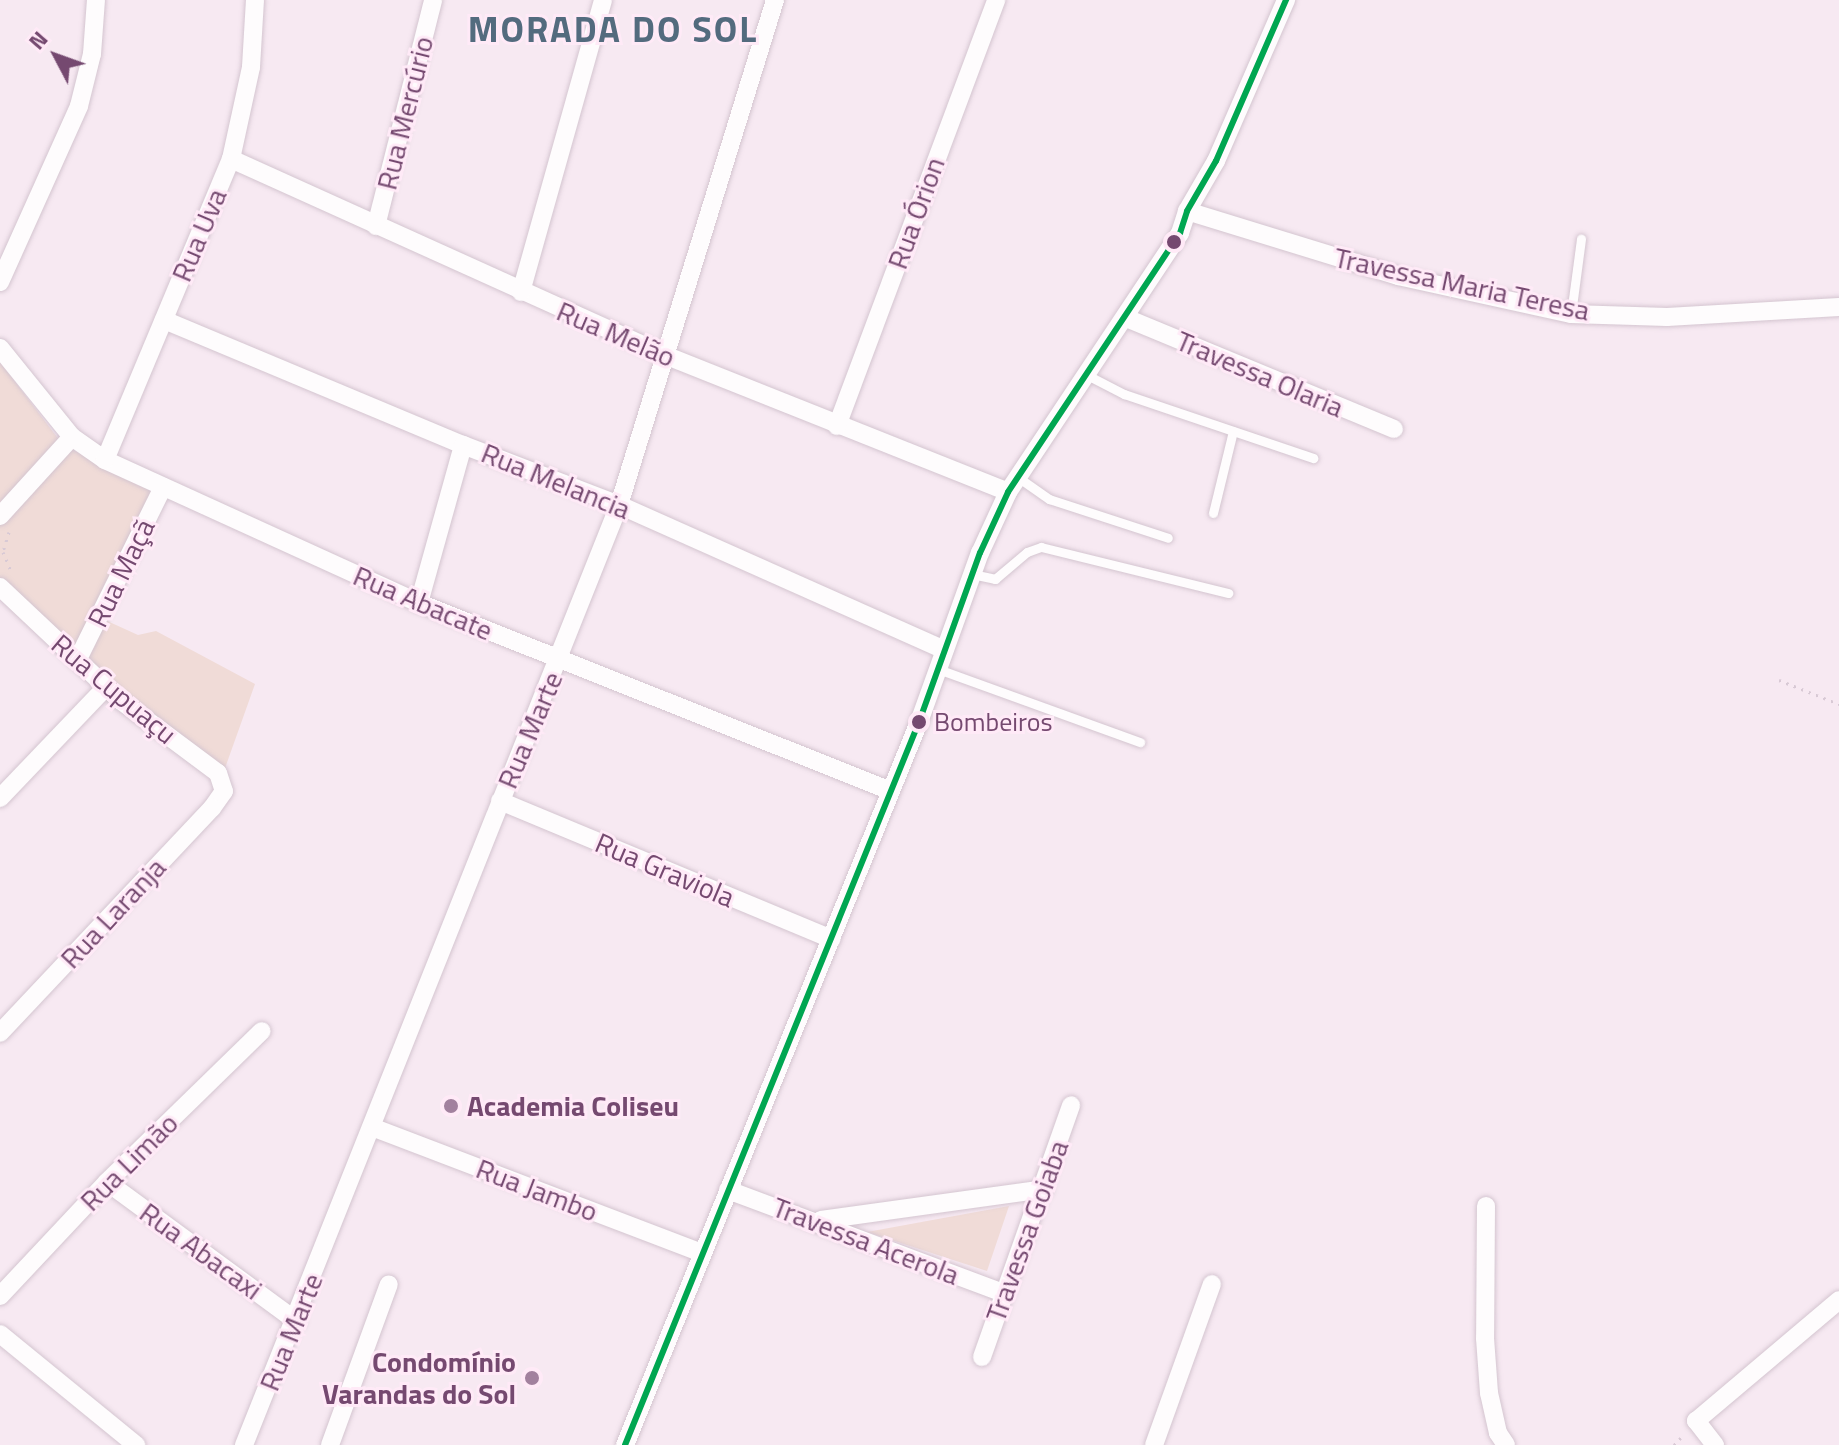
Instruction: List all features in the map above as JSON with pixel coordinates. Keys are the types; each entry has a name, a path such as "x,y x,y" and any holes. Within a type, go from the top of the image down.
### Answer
{"street":[{"path":"0,282 79,106 92,54 96,0"},
{"name":"Rua Uva","path":"105,460 231,159 251,67 255,0"},
{"name":"Rua Mercúrio","path":"376,226 433,0"},
{"path":"521,292 603,0"},
{"name":"Rua Marte","path":"244,1445 619,505 775,0"},
{"name":"Rua Órion","path":"837,426 996,0"},
{"path":"625,1445 891,791 972,574 1014,485 1180,233 1187,211 1216,161 1286,0"},
{"name":"Rua Melão","path":"231,159 667,356 837,426 1014,485"},
{"name":"Travessa Maria Teresa","path":"1187,211 1398,276 1571,314 1667,317 1839,307"},
{"name":"Travessa Olaria","path":"1126,318 1394,429"},
{"name":"Rua Melancia","path":"164,320 463,445 619,505 944,650"},
{"name":"Rua Abacate","path":"0,348 72,437 105,460 419,603 891,791"},
{"path":"6,521 72,437"},
{"path":"419,603 463,445"},
{"name":"Rua Maçã","path":"78,659 163,487"},
{"name":"Rua Cupuaçu","path":"6,581 106,687 218,773 224,791"},
{"path":"0,798 106,687"},
{"name":"Rua Laranja","path":"0,1033 212,808 224,791"},
{"name":"Rua Graviola","path":"500,801 831,939"},
{"name":"Rua Limão","path":"0,1296 107,1182 262,1031"},
{"name":"Travessa Goiaba","path":"982,1357 1044,1189 1071,1105"},
{"name":"Rua Jambo","path":"372,1127 702,1253"},
{"name":"Rua Abacaxi","path":"107,1182 296,1321"},
{"path":"817,1221 1044,1189"},
{"name":"Travessa Acerola","path":"728,1190 1004,1293"},
{"path":"1486,1206 1485,1338 1489,1393 1498,1433 1506,1445"},
{"path":"330,1445 389,1284"},
{"path":"1154,1445 1212,1284"},
{"path":"1715,1445 1696,1421 1839,1300"},
{"path":"0,1334 112,1438 136,1445"}],"lane":[{"path":"1571,314 1581,239"},
{"path":"1087,375 1124,394 1313,458"},
{"path":"1213,513 1233,431"},
{"path":"1014,485 1168,538"},
{"path":"972,574 995,579 1027,552 1041,547 1228,593"},
{"path":"938,669 1140,742"}],"path":[{"path":"6,521 3,552 6,581"},
{"path":"1779,680 1839,704"}],"shaded area":[{"path":"0,362 63,445 154,489 94,615 138,635 156,631 255,684 219,785 99,692 0,598"},
{"path":"1009,1206 987,1271 867,1232"}],"transit line":[{"path":"625,1445 919,722 980,553 1008,492 1180,233 1187,211 1216,161 1286,0"}],"place":[{"name":"Bombeiros","path":"919,722"},
{"name":"Academia Coliseu","path":"451,1106"},
{"name":"Condomínio Varandas do Sol","path":"532,1378"}],"district":[{"name":"MORADA DO SOL","path":"613,29"}]}
